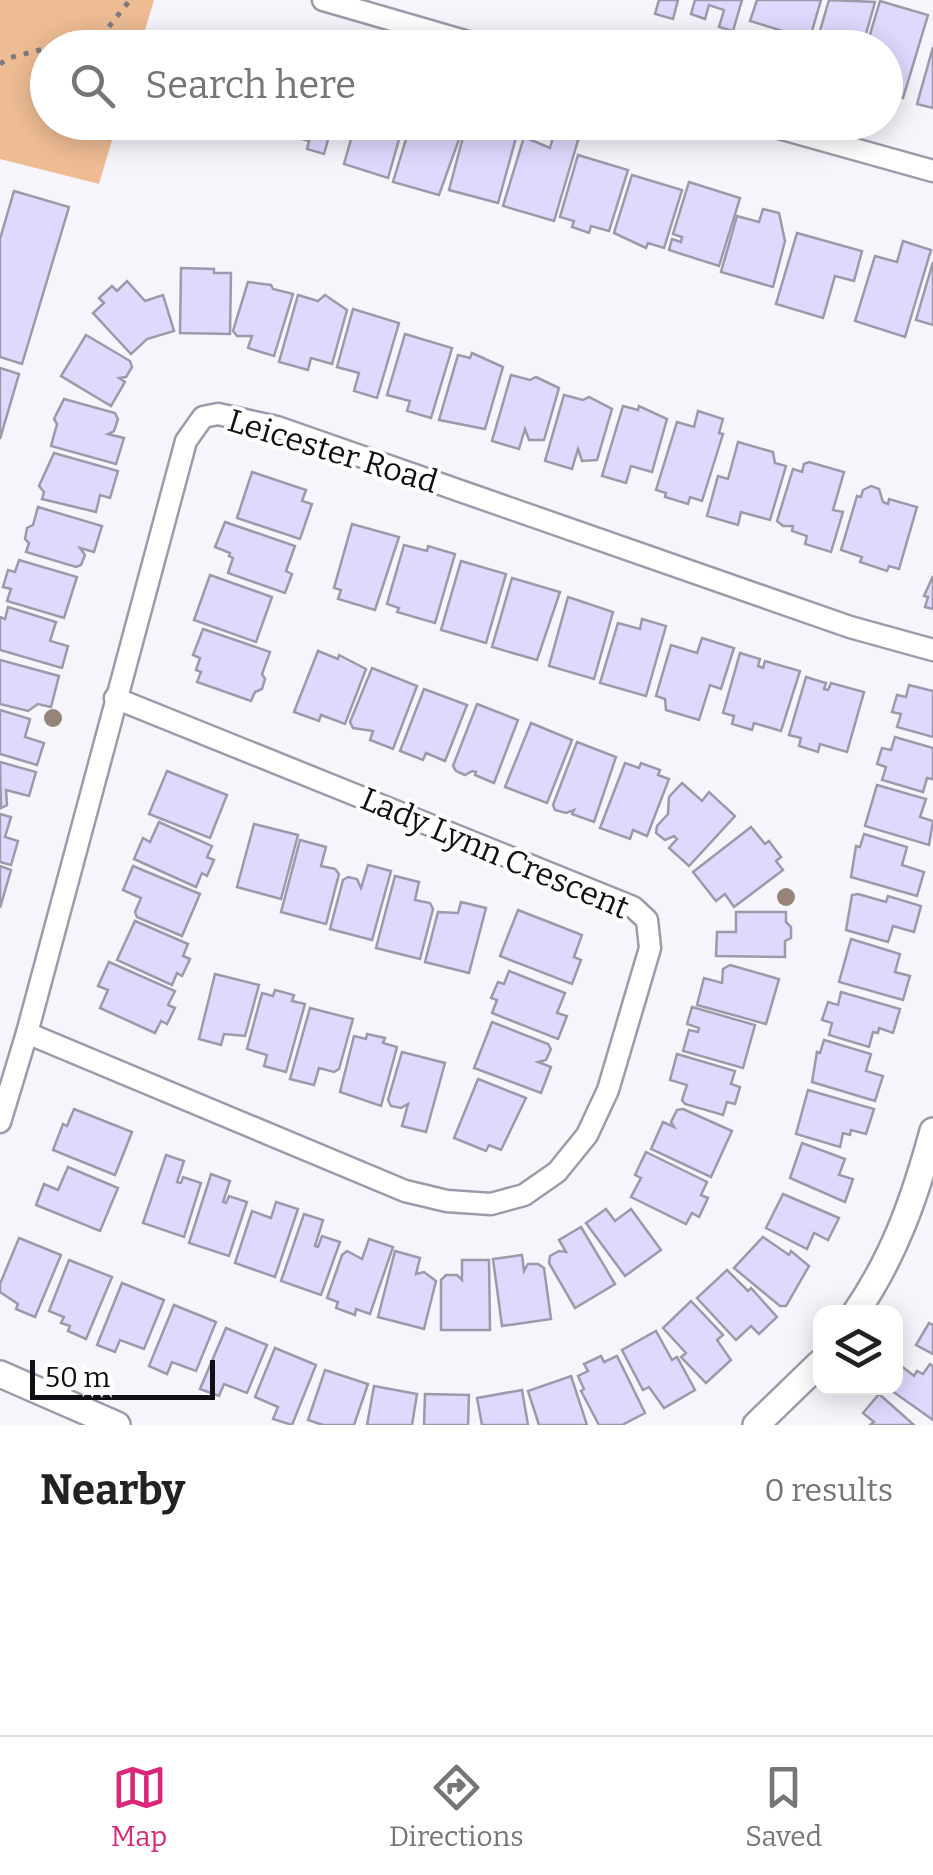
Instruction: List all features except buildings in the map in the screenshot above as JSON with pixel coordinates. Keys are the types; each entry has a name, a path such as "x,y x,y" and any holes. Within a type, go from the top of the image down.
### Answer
{"street":[{"path":"323,0 427,30"},
{"path":"823,140 933,170"},
{"name":"Leicester Road","path":"0,1122 186,441 203,417 218,414 277,426 850,627 933,650"},
{"name":"Lady Lynn Crescent","path":"27,1034 405,1191 448,1201 490,1204 524,1194 557,1172 587,1134 608,1090 650,948 647,920 633,907 115,698"},
{"path":"861,1305 884,1271 916,1192 933,1131"},
{"path":"756,1425 813,1370"},
{"path":"0,1374 116,1425"}],"path":[{"path":"106,30 130,0"},
{"path":"0,64 30,52"}],"shaded area":[{"path":"0,0 154,0 145,30 30,30 30,140 112,140 99,184 0,159"}]}
